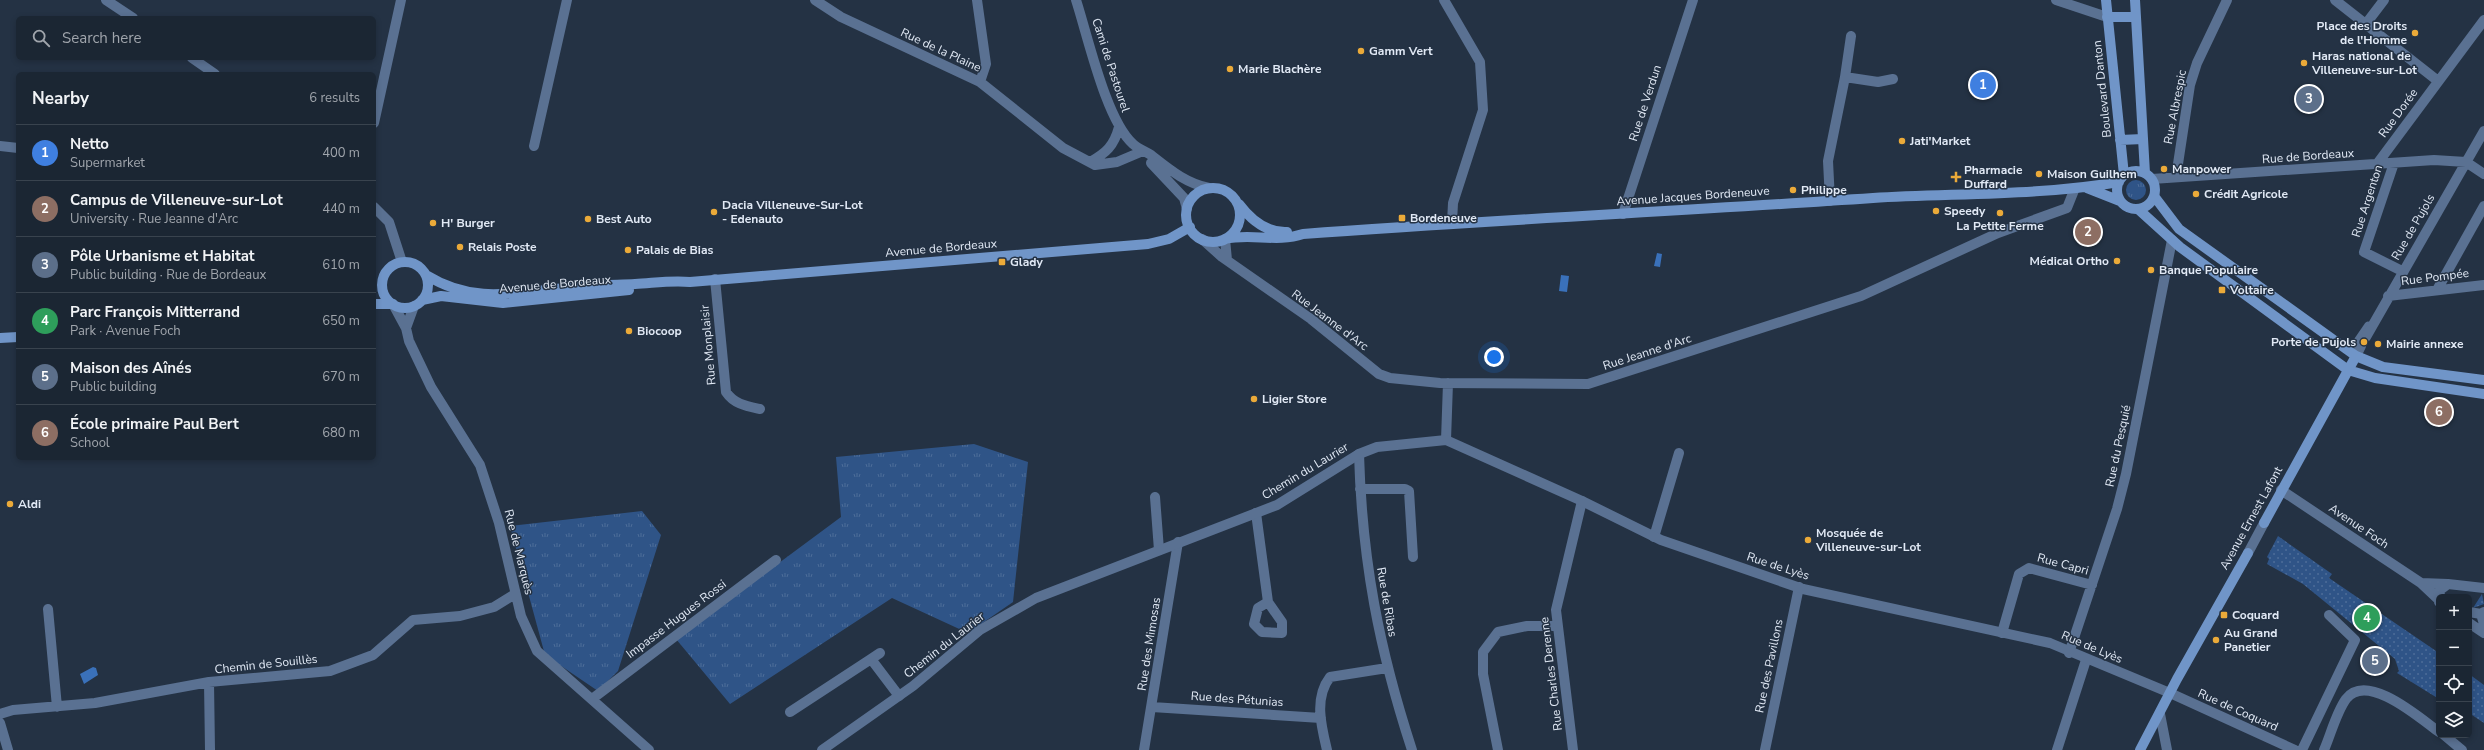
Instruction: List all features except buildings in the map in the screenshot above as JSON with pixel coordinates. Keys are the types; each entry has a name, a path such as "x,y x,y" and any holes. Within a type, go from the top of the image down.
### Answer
{"main road":[{"name":"Boulevard Danton","path":"2106,0 2120,140 2121,178"},
{"path":"2086,188 2120,201 2131,208 2138,209 2148,205 2154,196 2154,185 2149,176 2143,139 2134,0"},
{"path":"2107,17 2136,17"},
{"path":"2120,140 2143,139"},
{"path":"2086,188 2121,178 2133,171 2149,176"},
{"path":"2120,201 2117,192 2121,178"},
{"path":"1209,188 1226,191 1237,202 1240,216 1238,224 1225,239 1210,241 1202,239 1190,227 1187,208 1193,197 1209,188"},
{"name":"Avenue Jacques Bordeneuve","path":"1237,202 1246,214 1262,226 1281,232 1302,234 1452,223 2086,188"},
{"path":"2154,196 2179,229 2361,347 2383,367 2484,380"},
{"path":"2138,209 2172,240 2348,370 2375,378 2484,394"},
{"name":"Avenue de Bordeaux","path":"418,303 441,296 484,302 536,299 679,285 715,279 1148,244 1169,239 1190,227"},
{"name":"Avenue Jacques Bordeneuve","path":"1225,239 1240,235 1293,237 1302,234"},
{"path":"376,288 389,269 402,262 416,265 426,275 428,289 418,303 406,308 393,304 376,304"},
{"name":"Avenue de Bordeaux","path":"426,275 444,285 483,295 676,280 690,282"},
{"path":"384,277 382,288 384,295 393,304"},
{"path":"536,299 550,293 582,290 587,286"},
{"path":"0,338 16,337"},
{"name":"Avenue Ernest Lafont","path":"2264,523 2361,347"},
{"name":"Avenue Ernest Lafont","path":"2140,750 2248,553"}],"street":[{"path":"106,0 130,16"},
{"path":"376,114 401,0"},
{"path":"534,146 567,0"},
{"name":"Rue de la Plaine","path":"815,0 847,20 980,82 1063,148 1090,162 1102,165 1143,151"},
{"path":"977,0 986,64 980,82"},
{"name":"Cami de Pastourel","path":"1076,0 1111,112 1119,127 1133,145 1150,154 1184,179 1209,188"},
{"path":"1444,0 1480,62 1483,110 1453,203 1452,223"},
{"name":"Rue de Verdun","path":"1623,214 1693,0"},
{"path":"2056,0 2107,17"},
{"name":"Rue Albrespic","path":"2176,177 2190,85 2197,63 2227,0"},
{"path":"2335,0 2438,81"},
{"path":"2365,25 2384,0"},
{"name":"Rue Dorée","path":"2377,164 2484,20"},
{"path":"1830,201 1828,161 1845,77 1851,36"},
{"path":"195,60 212,72"},
{"path":"1845,77 1878,82 1893,79"},
{"path":"1090,162 1104,155 1110,149 1119,127"},
{"name":"Rue de Pujols","path":"2361,347 2402,271 2484,132"},
{"path":"0,146 16,148"},
{"name":"Cami de Pastourel","path":"1143,151 1184,198 1187,208"},
{"name":"Rue de Bordeaux","path":"2149,176 2176,177 2434,160 2466,162"},
{"path":"2466,162 2484,174"},
{"name":"Rue Argenton","path":"2394,163 2364,252 2402,271"},
{"name":"Rue Jeanne d'Arc","path":"1202,239 1227,260 1311,319 1379,374 1390,378 1448,383 1588,384 1861,296 1998,233 2067,208 2075,188"},
{"path":"2437,290 2484,206"},
{"path":"376,209 389,222 402,262"},
{"path":"1225,239 1227,260"},
{"name":"Rue du Pesquié","path":"2069,653 2117,510 2126,474 2172,240"},
{"name":"Rue Monplaisir","path":"715,279 726,392 730,399 737,403 760,409"},
{"name":"Rue Pompée","path":"2388,296 2484,284"},
{"path":"406,328 418,303"},
{"name":"Rue de Marquès","path":"393,304 406,328 410,341 431,387 480,465 499,523 521,616 537,651 649,750"},
{"path":"1446,440 1448,383"},
{"name":"Chemin du Laurier","path":"822,750 899,696 980,630 1036,598 1277,505 1359,454 1377,447 1446,440"},
{"name":"Rue de Lyès","path":"1446,440 1582,501 1654,537 1799,587 2050,643 2069,653 2170,693"},
{"path":"1654,537 1679,453"},
{"name":"Rue de Ribas","path":"1359,454 1365,550 1386,668 1412,750"},
{"path":"1360,489 1405,489 1409,491 1413,557"},
{"name":"Avenue Foch","path":"2282,490 2421,583 2436,598"},
{"path":"1155,497 1159,550"},
{"name":"Rue Charles Derenne","path":"1573,750 1556,610 1582,501"},
{"path":"1256,514 1268,602"},
{"name":"Avenue Ernest Lafont","path":"2248,553 2264,523"},
{"name":"Rue des Mimosas","path":"1144,750 1178,542"},
{"name":"Impasse Hugues Rossi","path":"592,699 776,560"},
{"name":"Rue Capri","path":"2002,633 2019,574 2029,568 2092,585"},
{"path":"2421,583 2484,588"},
{"name":"Avenue Foch","path":"2439,594 2440,590 2448,584"},
{"name":"Rue des Pavillons","path":"1765,750 1799,587"},
{"name":"Chemin de Souillès","path":"0,714 13,710 95,703 209,682 330,671 373,655 413,620 460,616 494,607 515,594"},
{"path":"48,609 56,707"},
{"path":"2472,612 2483,613 2484,624"},
{"path":"2302,750 2355,640 2329,615"},
{"path":"2472,625 2484,633"},
{"path":"1498,750 1483,674 1483,652 1498,632 1527,626 1558,626"},
{"path":"790,712 880,653"},
{"path":"871,659 899,696"},
{"path":"2057,750 2086,660"},
{"path":"1326,750 1321,718 1320,697 1323,686 1330,677 1386,668"},
{"path":"209,682 210,750"},
{"path":"2324,750 2346,698 2357,692 2370,690 2388,696 2436,730"},
{"name":"Rue de Coquard","path":"2170,693 2295,750"},
{"name":"Rue des Pétunias","path":"1152,707 1321,718"},
{"path":"2160,714 2167,750"},
{"path":"0,723 8,750"},
{"path":"2448,738 2462,750"}],"green space":[{"path":"2132,180 2140,180 2146,186 2146,194 2140,200 2132,200 2126,194 2126,186"},
{"path":"974,444 1028,462 1013,602 968,633 892,598 730,704 676,639 841,517 836,457"},
{"path":"642,511 661,535 618,671 598,691 545,655 510,526"},
{"path":"2278,536 2332,574 2329,578 2436,651 2436,697 2397,673 2399,671 2395,659 2303,584 2267,564 2269,559 2267,557"},
{"path":"2482,594 2484,604 2473,608"},
{"path":"2472,676 2484,685 2484,723 2472,715"}],"shaded area":[{"path":"1657,253 1662,254 1660,267 1654,266"},
{"path":"1561,275 1569,276 1567,292 1559,291"},
{"path":"93,667 96,668 98,675 84,684 80,674"}],"place":[{"name":"Place des Droits de l'Homme","path":"2415,33"},
{"name":"Gamm Vert","path":"1361,51"},
{"name":"Haras national de Villeneuve-sur-Lot","path":"2304,63"},
{"name":"Marie Blachère","path":"1230,69"},
{"name":"Netto","path":"1983,85"},
{"name":"Pôle Urbanisme et Habitat","path":"2309,99"},
{"name":"Jati'Market","path":"1902,141"},
{"name":"Manpower","path":"2164,169"},
{"name":"Maison Guilhem","path":"2039,174"},
{"name":"Pharmacie Duffard","path":"1956,177"},
{"name":"Philippe","path":"1793,190"},
{"name":"Crédit Agricole","path":"2196,194"},
{"name":"Speedy","path":"1936,211"},
{"name":"Dacia Villeneuve-Sur-Lot - Edenauto","path":"714,212"},
{"name":"La Petite Ferme","path":"2000,213"},
{"name":"Bordeneuve","path":"1402,218"},
{"name":"Best Auto","path":"588,219"},
{"name":"H' Burger","path":"433,223"},
{"name":"Campus de Villeneuve-sur-Lot","path":"2088,232"},
{"name":"Relais Poste","path":"460,247"},
{"name":"Palais de Bias","path":"628,250"},
{"name":"Médical Ortho","path":"2117,261"},
{"name":"Glady","path":"1002,262"},
{"name":"Banque Populaire","path":"2151,270"},
{"name":"Voltaire","path":"2222,290"},
{"name":"Biocoop","path":"629,331"},
{"name":"Porte de Pujols","path":"2364,342"},
{"name":"Mairie annexe","path":"2378,344"},
{"name":"Ligier Store","path":"1254,399"},
{"name":"École primaire Paul Bert","path":"2439,412"},
{"name":"Aldi","path":"10,504"},
{"name":"Mosquée de Villeneuve-sur-Lot","path":"1808,540"},
{"name":"Coquard","path":"2224,615"},
{"name":"Parc François Mitterrand","path":"2367,618"},
{"name":"Au Grand Panetier","path":"2216,640"},
{"name":"Maison des Aînés","path":"2375,661"}]}
